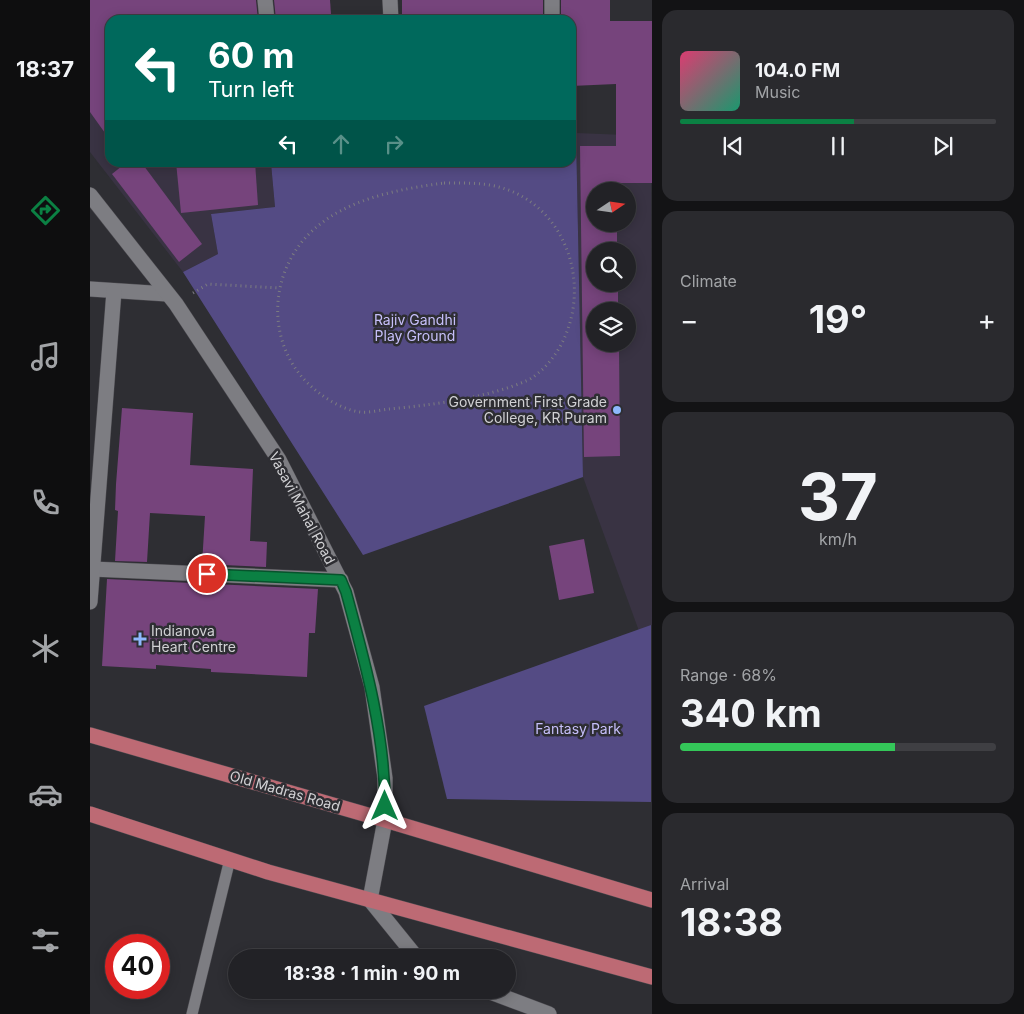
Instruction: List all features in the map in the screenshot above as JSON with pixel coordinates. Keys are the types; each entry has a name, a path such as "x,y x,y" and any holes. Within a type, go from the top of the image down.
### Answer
{"highway":[{"name":"Old Madras Road","path":"90,734 652,900"},
{"path":"90,814 230,860 652,977"}],"street":[{"path":"265,0 266,15"},
{"path":"390,0 391,15"},
{"path":"552,0 552,15"},
{"name":"Vasavi Mahal Road","path":"90,195 171,299 278,460 346,592 372,687 385,778 385,820 370,900"},
{"path":"90,289 114,290 171,299"},
{"path":"90,602 93,519 114,290"},
{"path":"92,569 341,580"},
{"path":"370,900 411,949"},
{"path":"509,999 550,1014"}],"lane":[{"path":"192,1014 230,860"}],"path":[{"path":"444,183 495,185 529,201 556,228 568,254 575,282 575,301 565,338 542,369 528,381 449,401 360,412 342,406 325,397 310,386 297,372 281,338 277,319 279,288 288,262 298,245 312,230 328,219 357,204 387,193 444,183"},
{"path":"171,299 208,284 279,288"}],"shaded area":[{"path":"90,0 105,15 105,167 271,167 275,207 211,214 218,254 183,272 90,152"},
{"name":"Government First Grade College, KR Puram","path":"576,133 651,136 652,625 639,631 583,477"}],"green space":[{"name":"Rajiv Gandhi Play Ground","path":"576,133 583,477 363,555 183,272 218,254 211,214 275,207 271,167 576,167"},
{"name":"Fantasy Park","path":"651,625 651,802 447,799 424,706"}],"building":[{"path":"90,0 256,0 258,15 105,15 105,133 90,112"},
{"path":"274,0 330,0 331,14 276,15"},
{"path":"402,0 543,0 543,15 402,15"},
{"path":"561,0 610,0 610,21 652,21 652,183 586,182 586,232 617,232 617,242 586,242 586,292 618,292 618,302 586,302 586,352 619,352 620,456 584,457 580,146 616,146 616,84 576,86 576,15 561,15"},
{"path":"121,167 145,167 202,244 179,262 112,174"},
{"path":"176,167 255,167 258,205 181,213"},
{"path":"122,408 193,413 190,465 253,469 250,541 267,542 266,567 202,564 205,516 150,513 147,562 115,561 118,511 115,510 116,484"},
{"path":"584,539 594,593 559,600 549,546"},
{"path":"107,579 318,589 315,633 309,633 307,677 211,672 211,669 156,665 156,669 102,666"}],"place":[{"name":"Government First Grade College, KR Puram","path":"617,410"},
{"name":"Indianova Heart Centre","path":"140,639"}],"route":[{"path":"207,574 341,580 372,687 385,778 385,806"}]}
